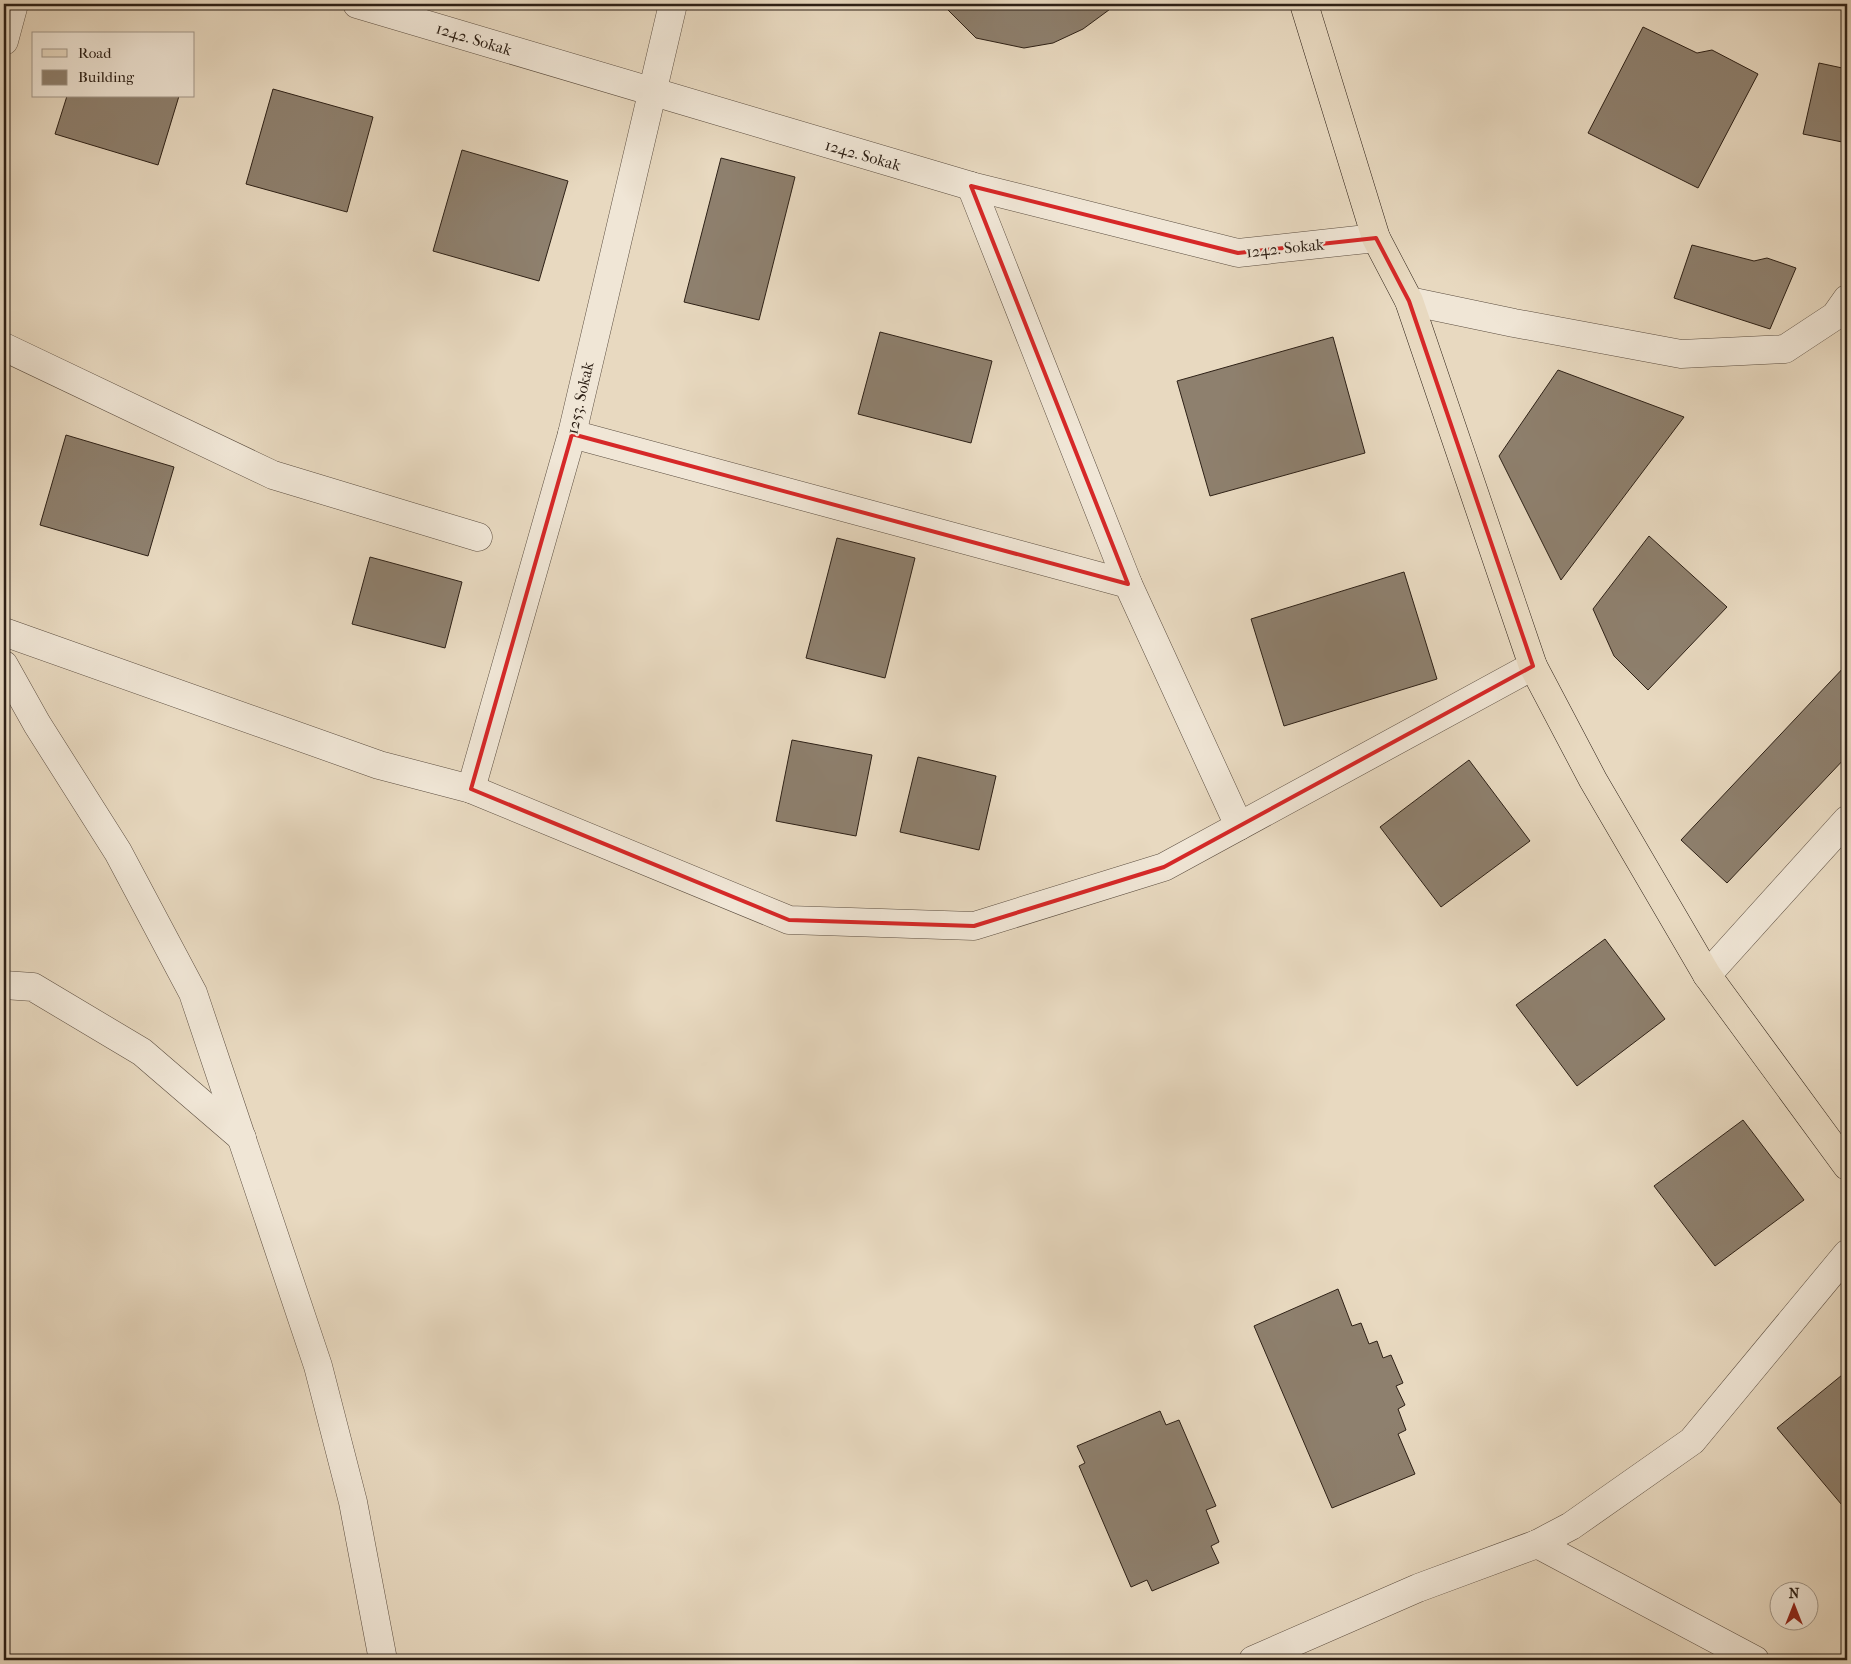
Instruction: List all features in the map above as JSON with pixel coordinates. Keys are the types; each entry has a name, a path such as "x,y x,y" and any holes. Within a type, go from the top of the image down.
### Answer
{"main road":[{"path":"1304,4 1376,238 1409,301 1533,666 1593,780 1707,975 1847,1166"}],"street":[{"path":"4,41 14,4"},
{"name":"1242. Sokak","path":"357,4 651,93 971,186 1238,253 1376,238"},
{"name":"1253. Sokak","path":"471,789 572,434 673,4"},
{"path":"971,186 1128,584 1239,826"},
{"path":"1409,301 1514,323 1681,354 1785,349 1835,316 1847,299"},
{"path":"4,347 273,475 478,537"},
{"path":"572,434 1128,584"},
{"path":"4,632 379,765 471,789 790,920 974,926 1164,867 1533,666"},
{"path":"4,665 37,724 118,852 193,992 318,1366 353,1502 383,1660"},
{"path":"1707,975 1847,820"},
{"path":"4,986 33,987 142,1052 243,1138"},
{"path":"1253,1660 1418,1588 1537,1544 1571,1526 1692,1442 1847,1254"},
{"path":"1537,1544 1755,1660"}],"highlighted area":[{"path":"971,186 1238,253 1376,238 1409,301 1533,666 1164,867 974,926 789,920 471,789 572,434 1128,584"}],"building":[{"path":"942,4 1117,4 1083,29 1053,43 1024,48 976,38"},
{"path":"1643,27 1697,53 1712,50 1758,74 1698,188 1588,133"},
{"path":"1819,63 1847,69 1847,143 1803,134"},
{"path":"273,89 373,117 347,212 246,184"},
{"path":"66,98 178,98 158,165 55,134"},
{"path":"462,150 568,181 539,281 433,251"},
{"path":"721,158 795,177 759,320 684,302"},
{"path":"1692,245 1754,261 1767,258 1796,268 1770,329 1674,298"},
{"path":"880,332 992,361 971,443 858,414"},
{"path":"1333,337 1365,453 1210,496 1177,381"},
{"path":"1558,370 1684,417 1561,580 1499,456"},
{"path":"66,435 174,467 148,556 40,525"},
{"path":"1649,536 1727,607 1648,690 1614,656 1593,609"},
{"path":"837,538 915,558 885,678 806,658"},
{"path":"370,557 462,582 445,648 352,624"},
{"path":"1404,572 1437,679 1284,726 1251,619"},
{"path":"1847,664 1847,756 1727,883 1681,840"},
{"path":"792,740 872,755 856,836 776,821"},
{"path":"918,757 996,776 979,850 900,832"},
{"path":"1469,760 1530,841 1441,907 1380,827"},
{"path":"1605,939 1665,1019 1577,1086 1516,1005"},
{"path":"1743,1120 1804,1200 1715,1266 1654,1186"},
{"path":"1338,1289 1352,1326 1361,1323 1369,1344 1377,1341 1383,1358 1391,1355 1403,1383 1396,1386 1405,1405 1398,1409 1406,1430 1398,1434 1415,1474 1332,1508 1254,1326"},
{"path":"1847,1371 1847,1511 1777,1428"},
{"path":"1160,1411 1166,1425 1179,1420 1216,1506 1206,1510 1219,1542 1211,1546 1219,1563 1152,1591 1147,1580 1131,1587 1079,1466 1085,1463 1077,1446"}]}
